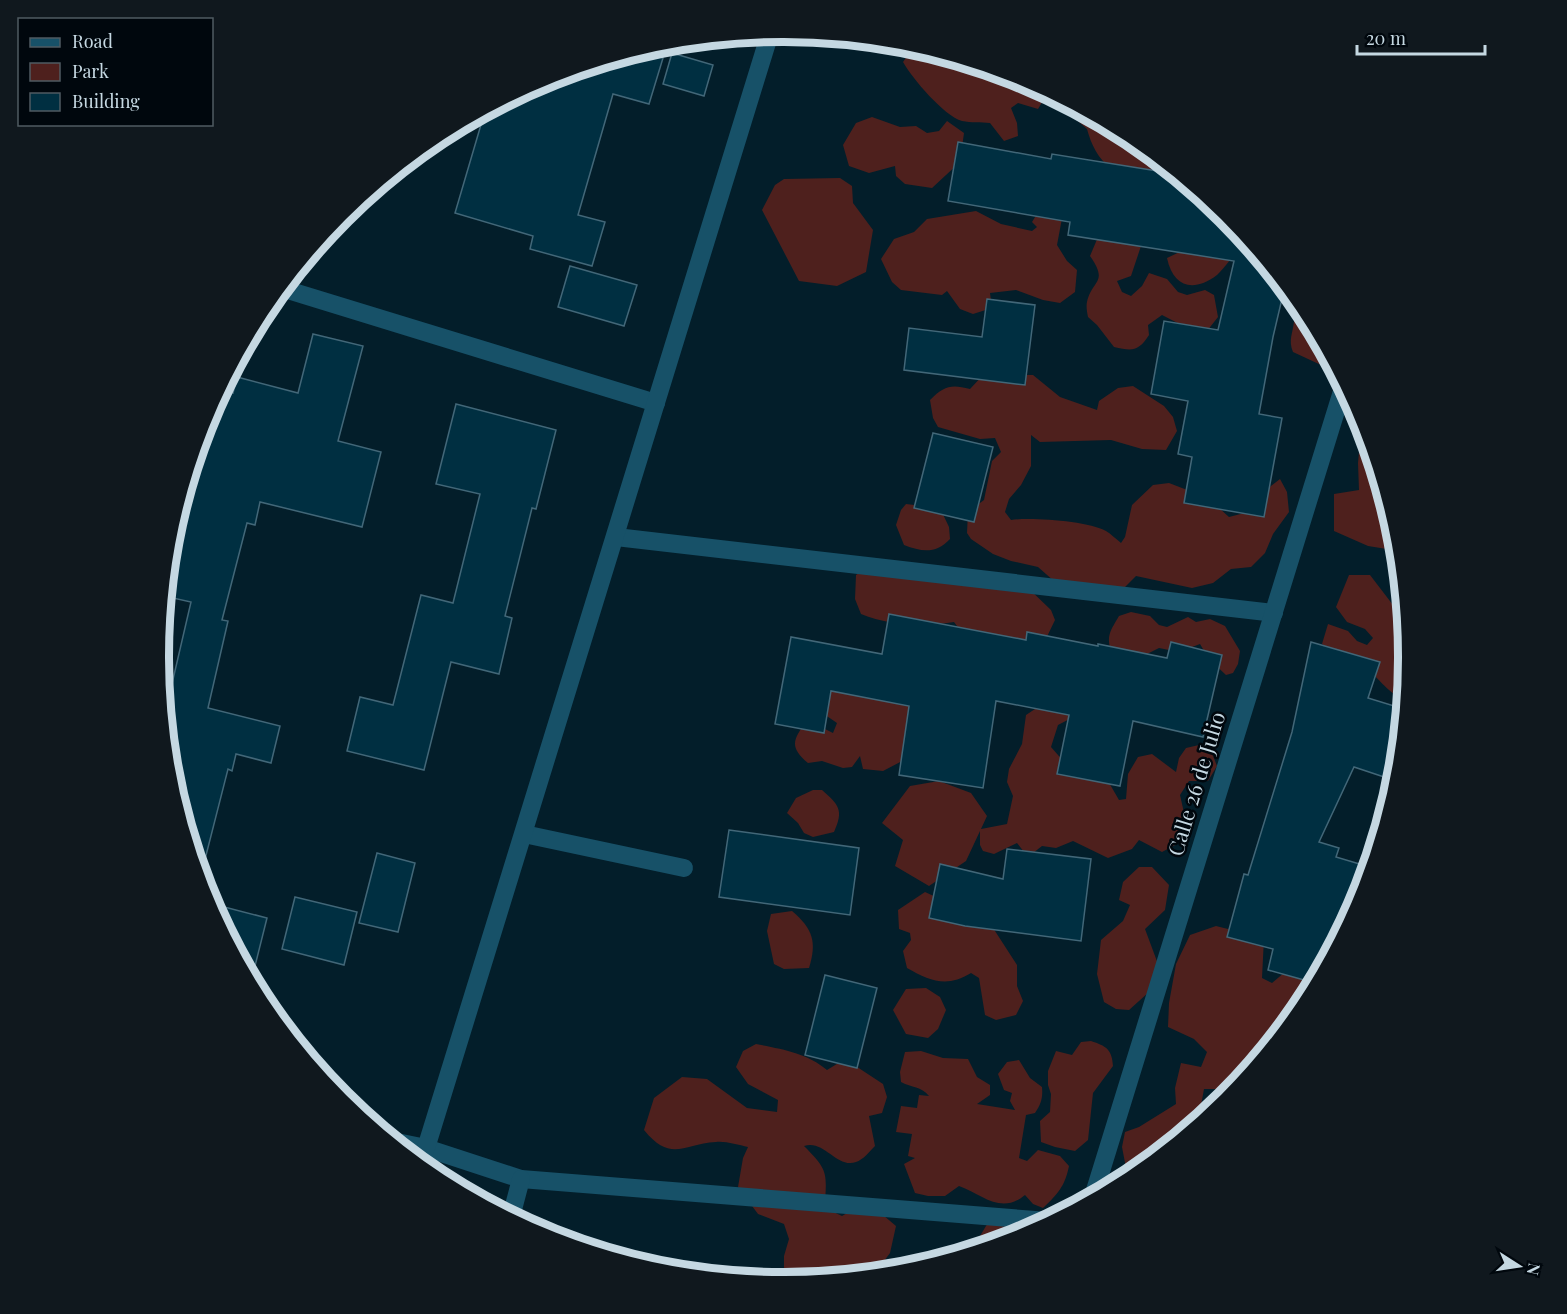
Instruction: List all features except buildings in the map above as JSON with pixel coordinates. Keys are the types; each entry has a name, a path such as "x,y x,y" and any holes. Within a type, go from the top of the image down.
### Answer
{"street":[{"path":"426,1148 767,42"},
{"path":"290,291 656,403"},
{"name":"Calle 26 de Julio","path":"1096,1187 1340,397"},
{"path":"616,537 1274,613"},
{"path":"524,834 684,868"},
{"path":"408,1144 521,1179 1031,1220"},
{"path":"513,1210 521,1179"}],"green space":[{"path":"908,55 943,63 1044,100 1038,109 1018,103 1011,108 1017,123 1018,136 1004,141 990,123 962,121 946,112 913,77 903,62"},
{"path":"872,117 900,127 916,126 927,133 939,131 947,121 964,133 960,162 932,188 905,184 896,176 895,166 869,173 849,166 843,145 856,123"},
{"path":"1078,117 1125,146 1172,181 1111,168 1102,160 1087,129 1079,122"},
{"path":"840,178 852,186 853,203 873,230 866,272 837,286 799,281 762,210 775,185 784,179"},
{"path":"1045,201 1063,213 1057,245 1067,261 1077,270 1075,292 1060,303 1043,300 1016,290 990,293 992,308 973,314 960,309 947,291 942,295 901,290 892,282 881,259 894,239 914,232 927,219 976,211 1001,224 1032,231 1037,227 1032,222"},
{"path":"1098,237 1141,246 1131,276 1117,281 1122,292 1131,296 1142,286 1149,273 1167,279 1178,292 1187,295 1205,290 1214,295 1218,317 1203,336 1162,315 1148,325 1149,335 1138,347 1130,349 1114,347 1088,317 1087,311 1089,295 1099,277 1096,265 1090,256"},
{"path":"1186,249 1230,260 1217,275 1208,281 1200,284 1185,284 1174,275 1167,258"},
{"path":"1294,314 1324,364 1321,365 1293,352 1291,340"},
{"path":"984,374 1033,375 1060,397 1097,410 1099,401 1118,388 1133,386 1164,406 1173,417 1177,431 1166,450 1142,449 1111,440 1040,442 1031,435 1031,466 1021,485 1009,499 1005,512 1011,520 1073,522 1106,531 1121,543 1125,537 1132,505 1153,485 1169,483 1208,498 1229,517 1256,510 1262,493 1280,479 1287,492 1289,512 1273,534 1265,553 1251,567 1231,569 1213,583 1192,588 1136,576 1114,598 1084,600 1071,596 1038,567 993,554 971,539 967,533 968,512 984,500 992,461 1001,452 995,438 980,439 938,427 933,418 930,400 948,387 970,389"},
{"path":"1360,443 1378,498 1389,549 1368,546 1334,531 1334,494 1359,490"},
{"path":"906,504 940,508 949,527 950,539 945,544 929,550 904,545 896,525 901,510"},
{"path":"871,564 1025,585 1051,610 1055,620 1043,645 971,645 954,622 931,625 907,624 872,618 861,614 855,599 856,575"},
{"path":"1349,575 1370,575 1396,609 1397,695 1365,669 1322,644 1328,624 1348,631 1357,641 1367,645 1373,638 1365,629 1347,622 1336,607"},
{"path":"1131,612 1150,616 1159,625 1167,627 1188,617 1196,622 1210,619 1225,626 1240,651 1238,664 1233,673 1226,675 1209,659 1200,644 1179,652 1159,648 1141,657 1111,651 1109,637 1112,629 1119,616"},
{"path":"847,682 920,690 906,759 883,771 863,769 860,756 852,767 843,768 822,761 808,763 797,752 795,742 807,720 833,733 837,723 818,710 821,694"},
{"path":"1047,701 1081,713 1058,725 1051,747 1072,771 1104,774 1119,800 1126,799 1128,774 1138,757 1152,754 1176,772 1179,758 1186,748 1199,745 1212,753 1217,766 1208,781 1189,781 1180,795 1187,826 1175,845 1162,852 1139,840 1132,849 1108,858 1073,841 1056,848 1042,846 1028,857 1017,843 994,854 983,851 980,845 980,831 966,861 929,886 895,866 903,840 882,823 910,786 939,781 971,793 987,816 981,829 1007,824 1013,796 1007,782 1009,769 1022,744 1026,715"},
{"path":"813,790 822,790 836,804 839,818 834,832 813,837 804,833 798,823 787,813 796,798"},
{"path":"1139,867 1152,867 1169,885 1165,910 1145,929 1158,964 1149,992 1129,1010 1116,1009 1104,1002 1097,974 1101,940 1123,921 1130,905 1119,900 1123,882"},
{"path":"925,892 949,903 984,914 1017,965 1017,986 1023,1001 1016,1015 996,1020 985,1015 979,978 971,973 954,980 939,981 907,968 903,951 911,940 910,933 899,929 898,910"},
{"path":"792,911 805,924 811,936 813,951 809,968 784,969 774,964 767,931 771,914"},
{"path":"1216,926 1264,938 1262,978 1272,983 1291,967 1304,971 1309,976 1271,1031 1221,1089 1204,1089 1200,1108 1158,1145 1126,1167 1122,1147 1125,1132 1139,1127 1176,1104 1175,1088 1181,1063 1201,1067 1207,1052 1194,1039 1168,1027 1169,1003 1176,964 1190,935"},
{"path":"926,988 940,997 946,1010 938,1029 928,1038 906,1034 893,1010 906,989"},
{"path":"1091,1041 1110,1052 1113,1066 1093,1093 1088,1140 1075,1151 1041,1142 1040,1121 1050,1112 1051,1094 1048,1085 1048,1071 1056,1051 1072,1055 1081,1042"},
{"path":"756,1044 785,1050 811,1059 827,1070 845,1059 883,1084 887,1097 882,1113 869,1116 875,1146 864,1157 849,1163 818,1147 804,1146 825,1174 825,1208 842,1216 859,1206 877,1210 896,1226 890,1253 882,1264 824,1271 784,1272 784,1256 789,1239 784,1224 758,1214 738,1187 743,1158 748,1147 720,1142 670,1149 653,1140 644,1130 654,1098 682,1077 707,1079 747,1108 777,1112 778,1100 748,1084 736,1067 743,1051"},
{"path":"921,1051 943,1058 968,1059 977,1077 990,1085 990,1095 977,1104 1015,1110 1010,1101 1012,1093 1004,1090 998,1074 1007,1062 1019,1060 1030,1078 1042,1087 1042,1098 1037,1110 1035,1113 1026,1115 1019,1158 1027,1161 1038,1150 1060,1156 1069,1166 1060,1189 1043,1208 1033,1204 1025,1195 1016,1201 1000,1203 959,1186 945,1196 915,1193 904,1164 915,1158 908,1156 912,1134 896,1132 901,1106 917,1108 919,1095 929,1096 920,1089 901,1082 900,1072 905,1052"},
{"path":"989,1221 1005,1222 1011,1228 981,1239 980,1236"},
{"path":"749,1268 763,1271 737,1270"}]}
